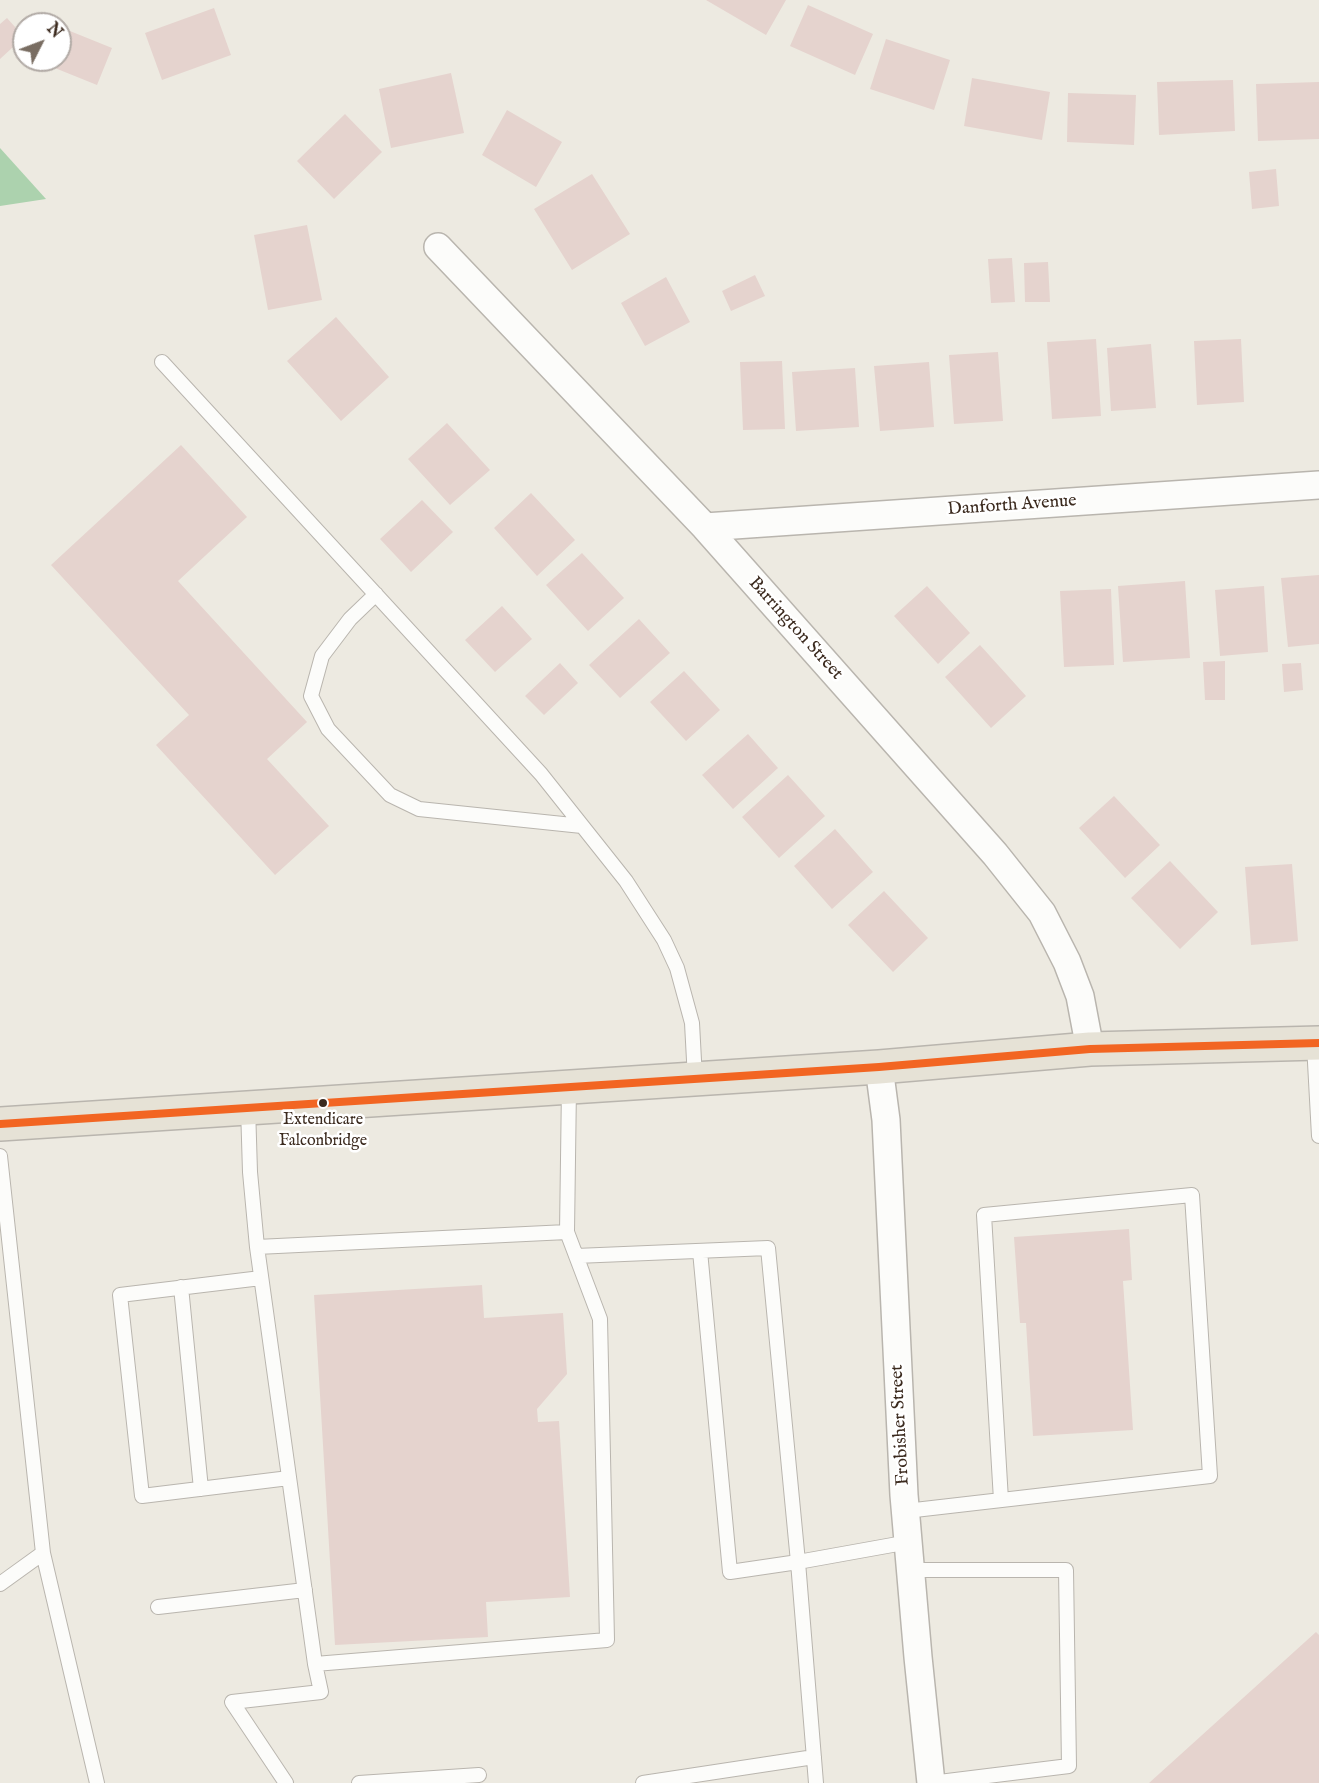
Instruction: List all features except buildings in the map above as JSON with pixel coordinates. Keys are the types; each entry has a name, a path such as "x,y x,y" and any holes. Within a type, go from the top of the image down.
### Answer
{"main road":[{"path":"0,1124 879,1067 1090,1049 1316,1043"}],"street":[{"name":"Barrington Street","path":"438,247 705,527 995,854 1042,913 1067,962 1080,996 1090,1049"},
{"name":"Danforth Avenue","path":"705,527 1319,485"},
{"name":"Frobisher Street","path":"879,1067 886,1120 910,1570 931,1783"}],"lane":[{"path":"162,362 541,774 626,881 664,940 677,968 692,1023 695,1079"},
{"path":"376,594 350,619 322,656 311,696 328,729 390,795 419,809 582,826"},
{"path":"1316,1043 1319,1136"},
{"path":"315,1664 607,1640 600,1320 567,1232 569,1086"},
{"path":"248,1107 250,1172 257,1247 315,1664 321,1692 232,1702 286,1783"},
{"path":"0,1156 7,1297 43,1553 97,1783"},
{"path":"906,1511 1210,1476 1192,1195 984,1215 1001,1500"},
{"path":"257,1247 567,1232"},
{"path":"576,1256 768,1248 798,1562 816,1783"},
{"path":"700,1251 730,1572 909,1542"},
{"path":"261,1278 120,1294 142,1496 289,1478"},
{"path":"181,1287 201,1489"},
{"path":"0,1584 43,1553"},
{"path":"910,1570 1066,1570 1069,1766 1013,1778 931,1783"},
{"path":"158,1607 305,1590"},
{"path":"643,1783 814,1757"},
{"path":"359,1783 479,1775"}],"green space":[{"path":"0,148 46,199 0,206"}],"transit line":[{"path":"0,1124 879,1067 1090,1049 1319,1043"}],"place":[{"name":"Extendicare Falconbridge","path":"323,1103"}]}
